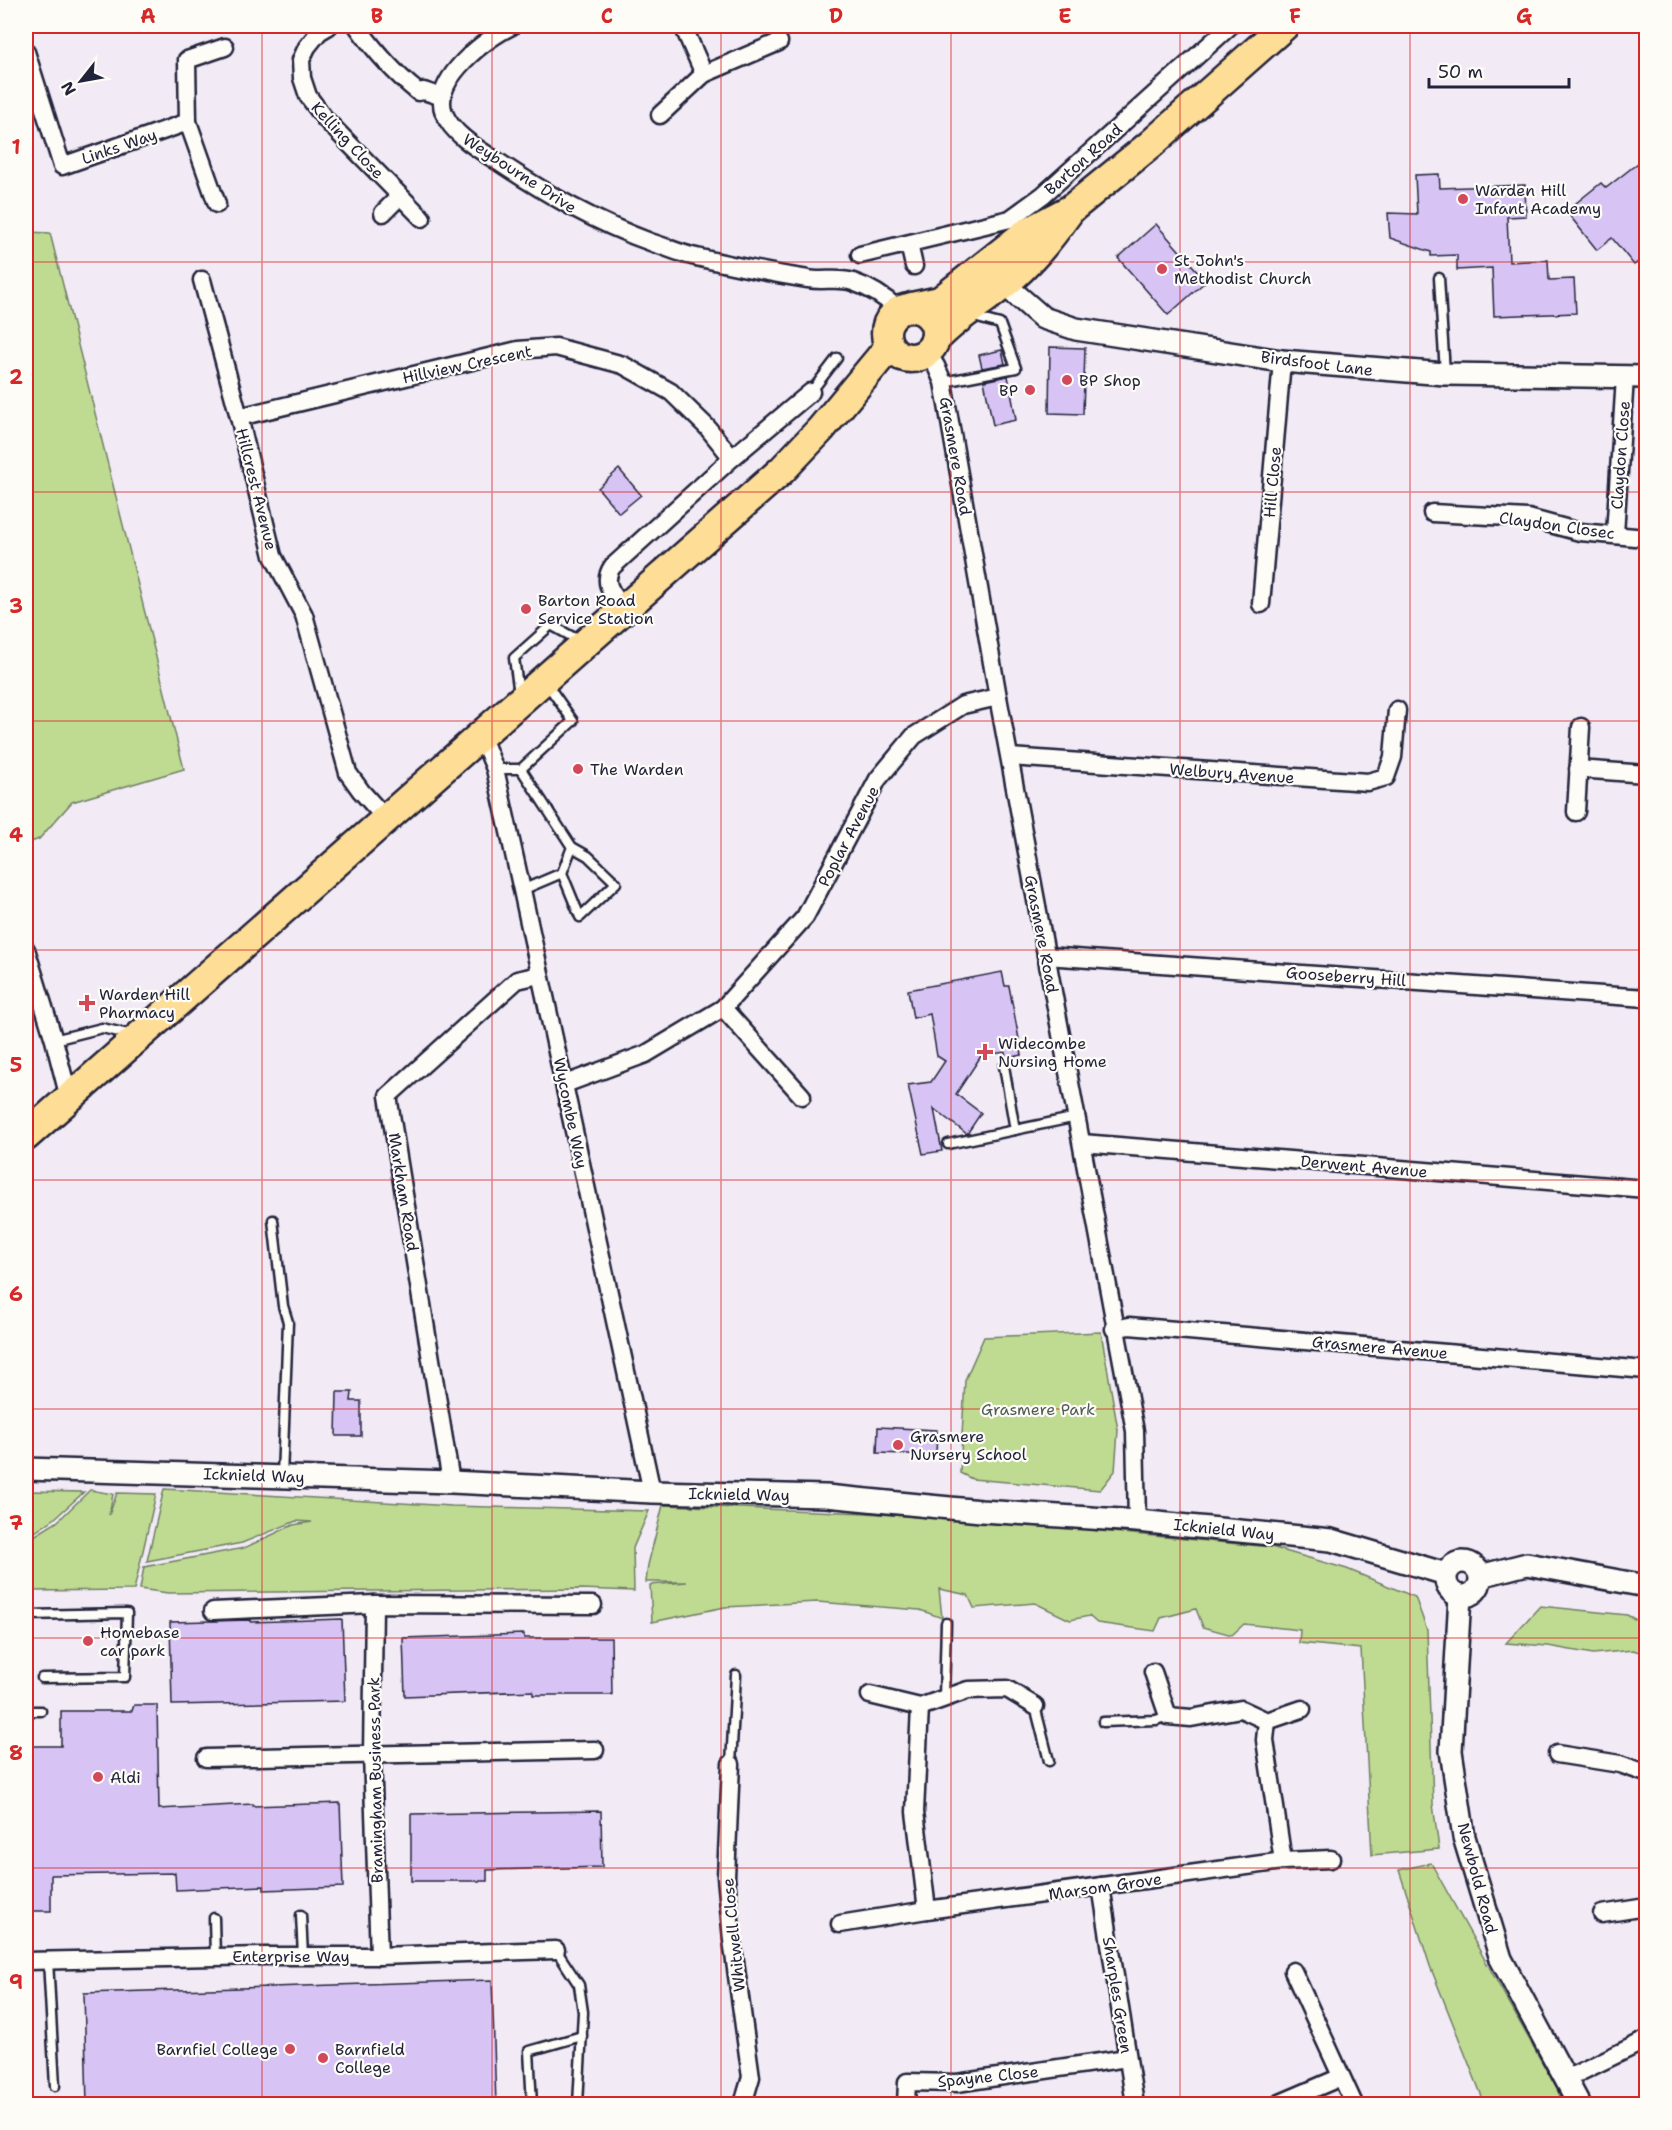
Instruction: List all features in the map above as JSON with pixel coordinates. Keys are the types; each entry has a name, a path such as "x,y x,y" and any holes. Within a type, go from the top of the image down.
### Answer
{"highway":[{"name":"Barton Road","path":"906,309 940,301 1026,233 1071,209 1150,144 1284,26"},
{"name":"Barton Road","path":"931,346 949,325 1004,285 1040,252 1071,209"},
{"path":"906,309 926,313 935,325 931,346 920,356 906,357 889,347 886,328 893,315 906,309"},
{"path":"26,1136 782,470 821,429 889,347"}],"street":[{"name":"Kelling Close","path":"329,26 319,32 307,47 301,60 302,78 308,96 326,119 422,218"},
{"path":"357,26 406,83 418,92 424,91 441,98 447,84 459,67 481,46 512,26"},
{"path":"683,26 704,74"},
{"name":"Barton Road","path":"860,255 997,223 1018,214 1230,26"},
{"path":"660,115 704,74 779,42"},
{"path":"217,204 188,122 187,60 225,47"},
{"name":"Links Way","path":"26,52 62,166 188,122"},
{"name":"Weybourne Drive","path":"441,98 443,111 460,134 540,191 580,213 628,234 690,256 811,280 851,281 906,309"},
{"path":"383,213 400,196"},
{"path":"909,244 914,266"},
{"name":"Hillcrest Avenue","path":"202,280 273,556 304,615 348,773 386,819"},
{"name":"Birdsfoot Lane","path":"1004,285 1042,318 1076,329 1282,361 1445,374 1647,377"},
{"name":"Grasmere Road","path":"931,346 943,382 998,697 1082,1143 1114,1329 1135,1431 1137,1521"},
{"name":"Hillview Crescent","path":"239,417 518,350 556,347 623,365 671,392 706,427 732,458"},
{"name":"Hill Close","path":"1261,604 1282,361"},
{"name":"Claydon Close","path":"1615,534 1625,377"},
{"path":"624,609 610,591 607,583 608,573 612,567 732,458 812,392"},
{"name":"Claydon Closec","path":"1432,513 1528,518 1580,532 1647,538"},
{"name":"Poplar Avenue","path":"565,1084 646,1054 723,1008 806,917 878,779 914,736 963,705 998,697"},
{"name":"Welbury Avenue","path":"1010,757 1368,783 1386,777 1393,757 1397,710"},
{"path":"1576,812 1581,727"},
{"name":"Wycombe Way","path":"481,735 495,769 652,1492"},
{"path":"1578,769 1647,774"},
{"path":"26,949 69,1098"},
{"name":"Gooseberry Hill","path":"1046,956 1647,998"},
{"name":"Markham Road","path":"451,1482 388,1096 517,980 539,975"},
{"path":"723,1008 802,1096"},
{"name":"Derwent Avenue","path":"1082,1143 1647,1190"},
{"name":"Grasmere Avenue","path":"1114,1329 1129,1326 1647,1370"},
{"name":"Icknield Way","path":"26,1469 451,1482 652,1492 826,1496 981,1511 1137,1521 1331,1540 1446,1574"},
{"path":"1466,1562 1475,1567 1480,1576 1478,1586 1475,1591 1460,1596 1450,1590 1446,1574 1452,1566 1466,1562"},
{"path":"1480,1576 1527,1564 1647,1586"},
{"name":"Newbold Road","path":"1460,1596 1451,1751 1464,1837 1501,1959 1579,2104"},
{"path":"213,1611 374,1604 593,1605"},
{"name":"Bramingham Business Park","path":"374,1604 372,1755 379,1956"},
{"path":"1153,1672 1168,1716 1191,1718 1241,1709 1267,1721 1302,1709"},
{"path":"870,1695 920,1707 968,1690 1007,1689 1035,1706"},
{"path":"920,1707 915,1812 927,1910"},
{"path":"1267,1721 1265,1740 1282,1861"},
{"path":"206,1758 595,1750"},
{"path":"1557,1754 1620,1764 1647,1773"},
{"name":"Whitwell Close","path":"731,1764 726,1876 732,1940 751,2077 743,2104"},
{"name":"Marsom Grove","path":"840,1924 1282,1861 1331,1859"},
{"name":"Sharples Green","path":"1101,1886 1135,2104"},
{"path":"1602,1914 1647,1907"},
{"name":"Enterprise Way","path":"26,1960 379,1956 556,1950"},
{"path":"1293,1971 1354,2104"},
{"path":"1566,2079 1647,2040"},
{"name":"Spayne Close","path":"906,2104 907,2082 957,2083 1127,2058"},
{"path":"1278,2104 1341,2077"}],"lane":[{"path":"1439,278 1445,374"},
{"path":"943,382 1016,368 1000,324 963,314"},
{"path":"812,392 837,358"},
{"path":"518,703 519,689 514,658 551,625 575,640 585,643"},
{"path":"495,769 521,769 573,721 544,680"},
{"path":"521,769 572,847 588,856 616,883 580,917 562,873 572,847"},
{"path":"522,890 562,873"},
{"path":"54,1040 102,1028 138,1037"},
{"path":"1004,1066 1015,1130"},
{"path":"948,1144 1077,1117"},
{"path":"273,1220 283,1306 288,1322 282,1476"},
{"path":"26,1615 127,1613 125,1677 42,1678"},
{"path":"944,1698 946,1623"},
{"path":"731,1764 736,1675"},
{"path":"1035,1706 1049,1761"},
{"path":"26,1711 41,1711"},
{"path":"1104,1722 1156,1720 1168,1716"},
{"path":"300,1915 303,1956"},
{"path":"214,1918 215,1957"},
{"path":"556,1950 579,1985 583,2012 578,2104"},
{"path":"48,1960 55,2086"},
{"path":"532,2104 529,2051 582,2036"}],"green space":[{"path":"26,232 50,233 184,769 72,802 39,839 26,844"},
{"name":"Grasmere Park","path":"1101,1332 1118,1430 1115,1471 1100,1490 972,1479 960,1473 965,1380 984,1337"},
{"path":"164,1489 452,1506 649,1511 633,1548 634,1591 581,1589 168,1593 140,1589 144,1567 244,1548 293,1525 312,1522 296,1521 242,1543 147,1561"},
{"path":"90,1490 113,1494 109,1515 117,1493 156,1494 134,1590 26,1591 26,1541 57,1522"},
{"path":"26,1491 84,1492 54,1519 26,1538"},
{"path":"663,1505 866,1513 1069,1528 1271,1547 1347,1569 1415,1597 1427,1630 1433,1804 1439,1849 1372,1855 1361,1649 1299,1643 1300,1630 1244,1624 1232,1635 1203,1627 1196,1609 1161,1618 1155,1631 1097,1623 1089,1616 1070,1620 1035,1603 974,1608 968,1595 939,1589 942,1618 920,1610 817,1602 725,1607 652,1622 650,1585 687,1582 646,1582"},
{"path":"1540,1606 1627,1615 1646,1625 1646,1654 1633,1650 1593,1654 1548,1646 1506,1643"},
{"path":"1431,1863 1558,2091 1563,2104 1485,2104 1430,1966 1399,1870"}],"building":[{"path":"1647,156 1647,255 1634,265 1612,238 1597,250 1566,211 1601,183 1606,188"},
{"path":"1439,174 1440,188 1525,185 1526,216 1507,217 1509,262 1548,260 1549,280 1574,279 1576,313 1494,316 1492,268 1457,270 1457,255 1431,256 1431,252 1390,238 1388,213 1417,214 1415,175"},
{"name":"St John's Methodist Church","path":"1156,224 1206,281 1168,315 1118,258"},
{"name":"BP Shop","path":"1050,347 1085,348 1083,414 1049,413"},
{"path":"1002,350 1005,364 982,368 979,355"},
{"path":"1008,376 1016,420 993,425 984,381"},
{"path":"619,469 641,495 619,513 598,488"},
{"path":"1002,972 1005,986 1009,986 1022,1055 1006,1058 1005,1052 981,1056 956,1094 981,1113 967,1134 934,1109 942,1151 923,1154 908,1085 931,1082 945,1061 937,1056 930,1014 913,1018 908,990"},
{"path":"337,1392 352,1392 351,1401 361,1401 361,1436 336,1436"},
{"path":"878,1427 937,1430 936,1455 877,1453"},
{"path":"342,1619 345,1701 172,1705 170,1622"},
{"path":"524,1634 524,1638 611,1638 612,1695 533,1695 533,1691 405,1696 403,1638"},
{"path":"134,1705 157,1705 159,1809 253,1804 253,1806 340,1803 343,1887 264,1890 264,1886 176,1890 175,1873 51,1875 51,1911 26,1911 26,1746 61,1746 61,1711 132,1711"},
{"path":"601,1811 602,1867 487,1870 487,1881 411,1881 411,1814"},
{"name":"Barnfield College","path":"492,1980 496,2104 87,2104 84,1993"}],"place":[{"name":"Warden Hill Infant Academy","path":"1463,199"},
{"name":"St John's Methodist Church","path":"1162,269"},
{"name":"BP Shop","path":"1067,380"},
{"name":"BP","path":"1030,390"},
{"name":"Barton Road Service Station","path":"526,609"},
{"name":"The Warden","path":"578,769"},
{"name":"Warden Hill Pharmacy","path":"87,1003"},
{"name":"Widecombe Nursing Home","path":"985,1052"},
{"name":"Grasmere Nursery School","path":"898,1445"},
{"name":"Homebase car park","path":"88,1641"},
{"name":"Aldi","path":"98,1777"},
{"name":"Barnfiel College","path":"290,2049"},
{"name":"Barnfield College","path":"323,2058"}]}
